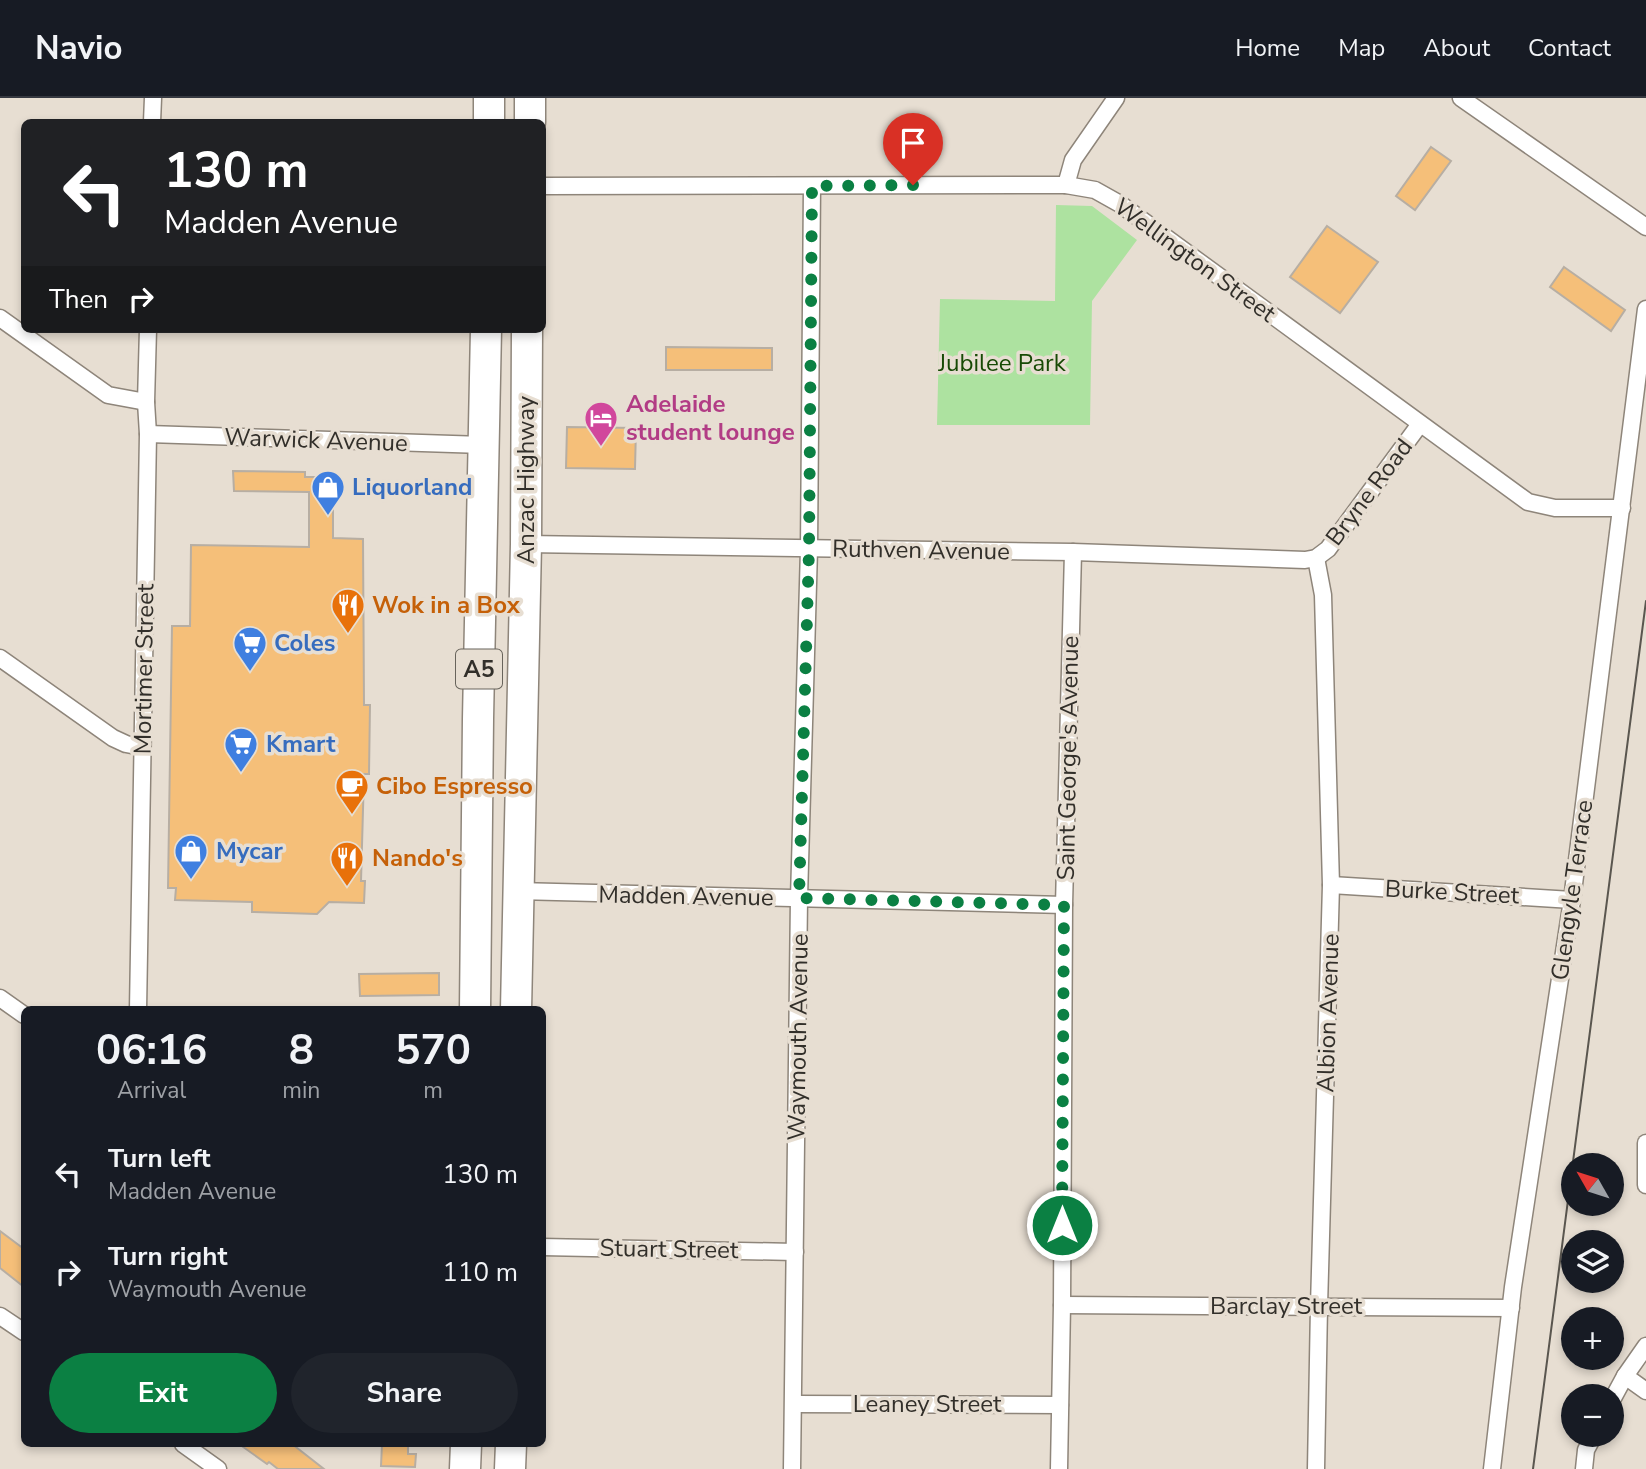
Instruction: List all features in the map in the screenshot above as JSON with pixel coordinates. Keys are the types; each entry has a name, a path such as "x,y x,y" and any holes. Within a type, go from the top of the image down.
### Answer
{"highway":[{"path":"489,98 489,119"},
{"path":"530,98 530,119"},
{"path":"486,335 527,334"},
{"name":"Anzac Highway","path":"516,1006 526,544 527,334"},
{"name":"Anzac Highway","path":"475,1006 486,335"},
{"path":"476,944 487,940 494,932 499,925 505,903 517,891"},
{"path":"465,1469 466,1447"},
{"path":"510,1447 510,1469"}],"street":[{"path":"152,119 153,98"},
{"path":"1066,185 1073,160 1116,98"},
{"path":"1461,98 1646,227"},
{"name":"Wellington Street","path":"546,186 1066,185 1095,190 1120,204 1528,502 1555,508 1622,508"},
{"name":"Waymouth Avenue","path":"792,1469 799,898 809,549 812,186"},
{"name":"Glengyle Terrace","path":"1492,1469 1511,1308 1572,900 1646,309"},
{"path":"0,318 108,395 146,401"},
{"name":"Mortimer Street","path":"138,1006 148,333"},
{"name":"Bryne Road","path":"1316,558 1328,549 1419,424"},
{"name":"Warwick Avenue","path":"148,434 483,445"},
{"name":"Ruthven Avenue","path":"526,544 1073,552 1305,560 1316,558"},
{"name":"Saint George's Avenue","path":"1059,1469 1064,905 1073,552"},
{"name":"Albion Avenue","path":"1316,558 1323,595 1331,886 1316,1469"},
{"path":"0,658 113,738 142,747"},
{"name":"Burke Street","path":"1331,886 1572,900"},
{"name":"Madden Avenue","path":"517,891 1064,905"},
{"path":"0,998 21,1013"},
{"path":"1646,1143 1646,1185"},
{"name":"Stuart Street","path":"546,1247 795,1252"},
{"name":"Barclay Street","path":"1062,1305 1511,1308"},
{"path":"0,1316 21,1330"},
{"path":"1621,1384 1646,1346"},
{"path":"1625,1376 1646,1391"},
{"name":"Leaney Street","path":"794,1404 1060,1405"},
{"path":"187,1447 218,1469"},
{"path":"1584,1469 1588,1447"}],"green space":[{"name":"Jubilee Park","path":"1056,205 1092,206 1137,240 1092,301 1090,425 937,425 940,299 1055,301"}],"building":[{"path":"1431,147 1451,161 1415,210 1396,196"},
{"path":"1327,226 1378,262 1340,313 1290,277"},
{"path":"1564,267 1625,310 1611,331 1550,287"},
{"path":"666,347 772,348 772,370 666,370"},
{"name":"Adelaide student lounge","path":"567,427 636,428 635,469 566,468"},
{"path":"233,471 305,472 305,477 333,477 333,538 363,539 364,705 370,705 369,774 364,774 361,881 365,881 364,903 329,902 317,914 252,912 252,902 175,900 176,888 168,888 172,626 190,626 191,545 309,547 309,492 234,491"},
{"path":"439,973 439,995 360,996 359,974"},
{"path":"0,1231 21,1247 21,1285 0,1268"},
{"path":"243,1447 296,1447 324,1469 278,1469 269,1462 267,1464"},
{"path":"382,1447 408,1447 408,1454 416,1454 415,1467 381,1466"}],"tram line":[{"path":"1533,1469 1646,601"}],"place":[{"name":"Adelaide student lounge","path":"601,448"},
{"name":"Liquorland","path":"328,517"},
{"name":"Wok in a Box","path":"348,635"},
{"name":"Coles","path":"250,673"},
{"name":"Kmart","path":"241,774"},
{"name":"Cibo Espresso","path":"352,816"},
{"name":"Mycar","path":"191,881"},
{"name":"Nando's","path":"347,888"}],"route":[{"path":"913,185 812,186 809,549 799,898 1064,905 1062,1225"}]}
